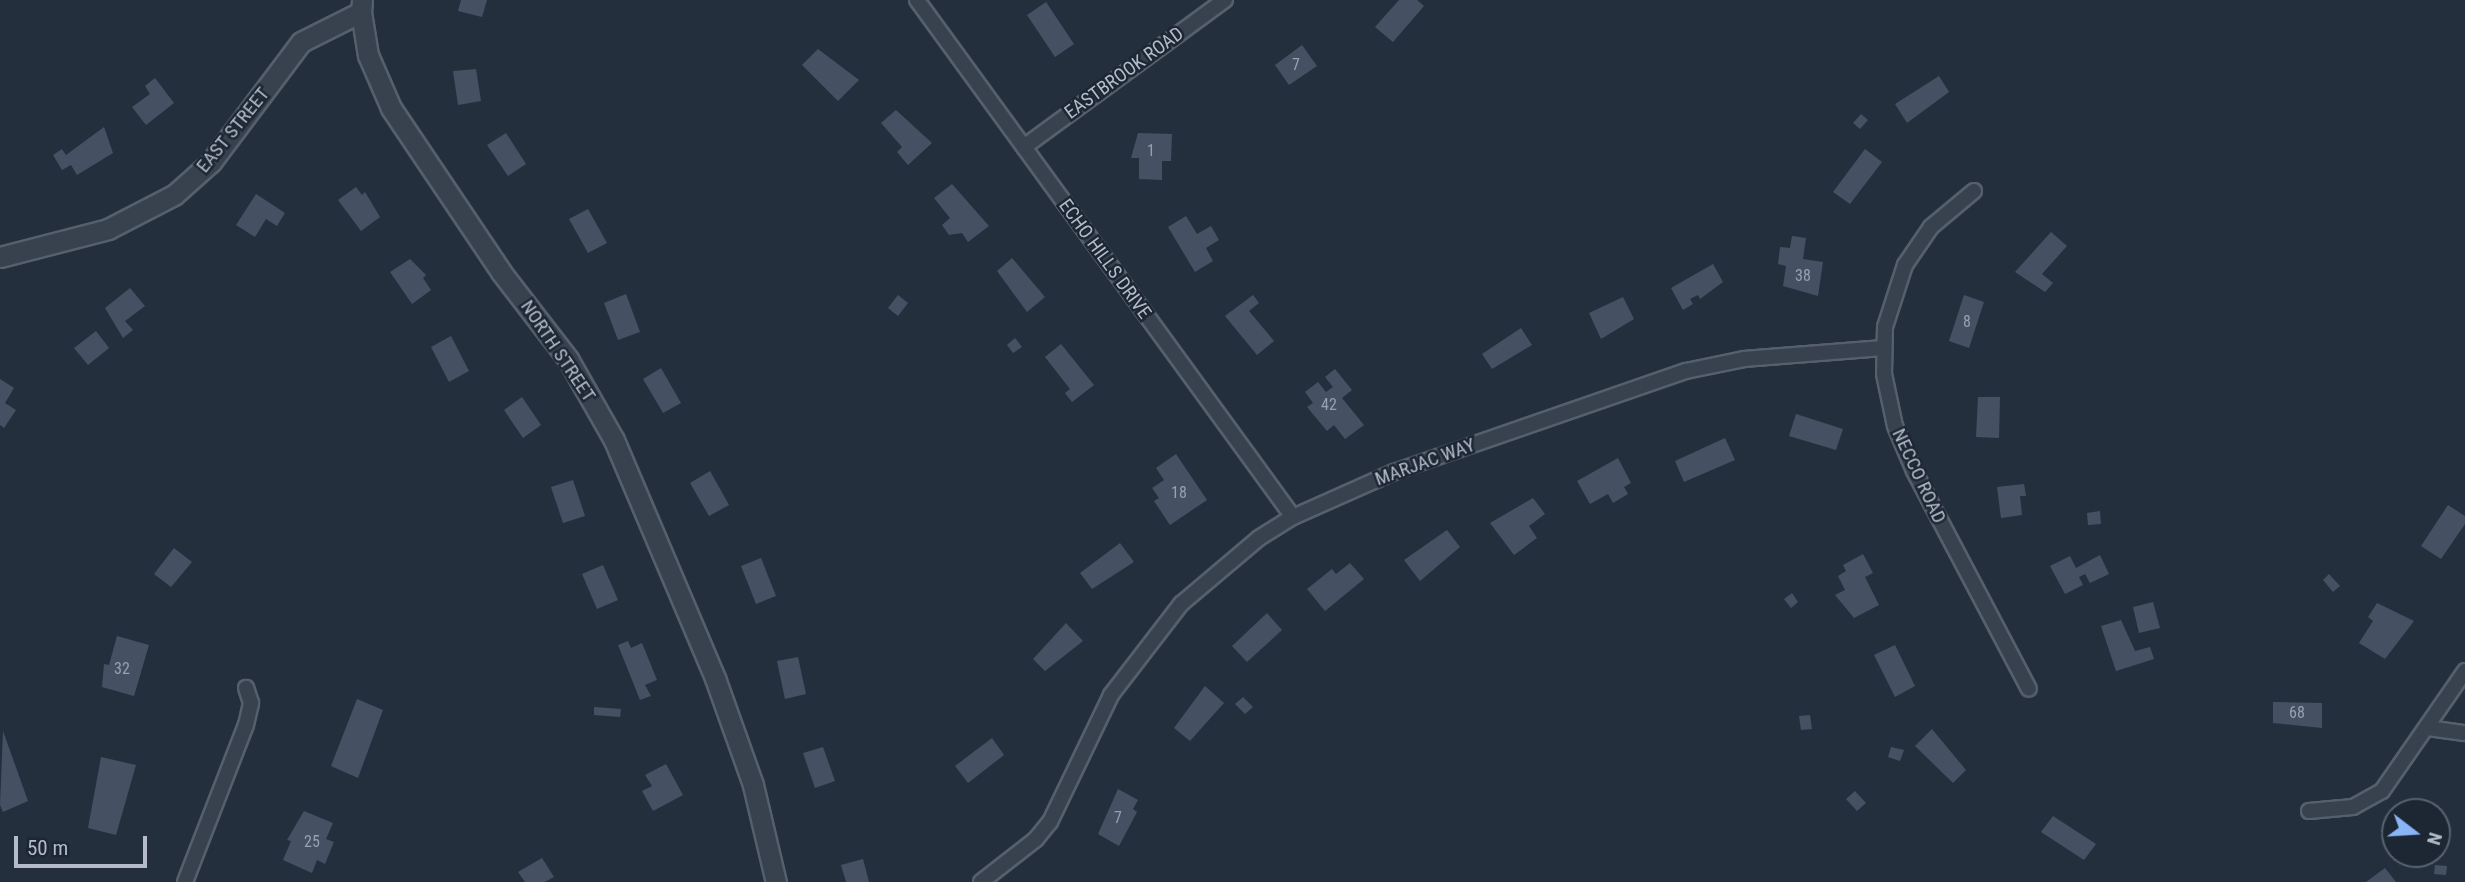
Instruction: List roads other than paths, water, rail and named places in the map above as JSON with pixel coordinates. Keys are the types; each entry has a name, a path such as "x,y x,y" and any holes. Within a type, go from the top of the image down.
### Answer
{"street":[{"name":"ECHO HILLS DRIVE","path":"917,0 1293,517"},
{"name":"EASTBROOK ROAD","path":"1024,147 1225,0"},
{"name":"EAST STREET","path":"0,257 108,229 166,201 211,162 302,42 362,6"},
{"name":"NORTH STREET","path":"362,6 368,55 391,108 501,272 568,359 614,440 726,710 753,785 776,882"},
{"name":"NECCO ROAD","path":"1974,191 1946,211 1910,256 1889,308 1883,348 1888,400 1903,448 2029,689"},
{"name":"MARJAC WAY","path":"981,882 1036,839 1050,822 1077,761 1126,673 1181,604 1259,538 1293,517 1394,472 1686,371 1744,359 1883,348"},
{"path":"2309,811 2339,811 2368,801 2395,777 2465,671"},
{"path":"185,882 246,725 251,703 246,688"},
{"path":"2428,728 2465,733"}]}
